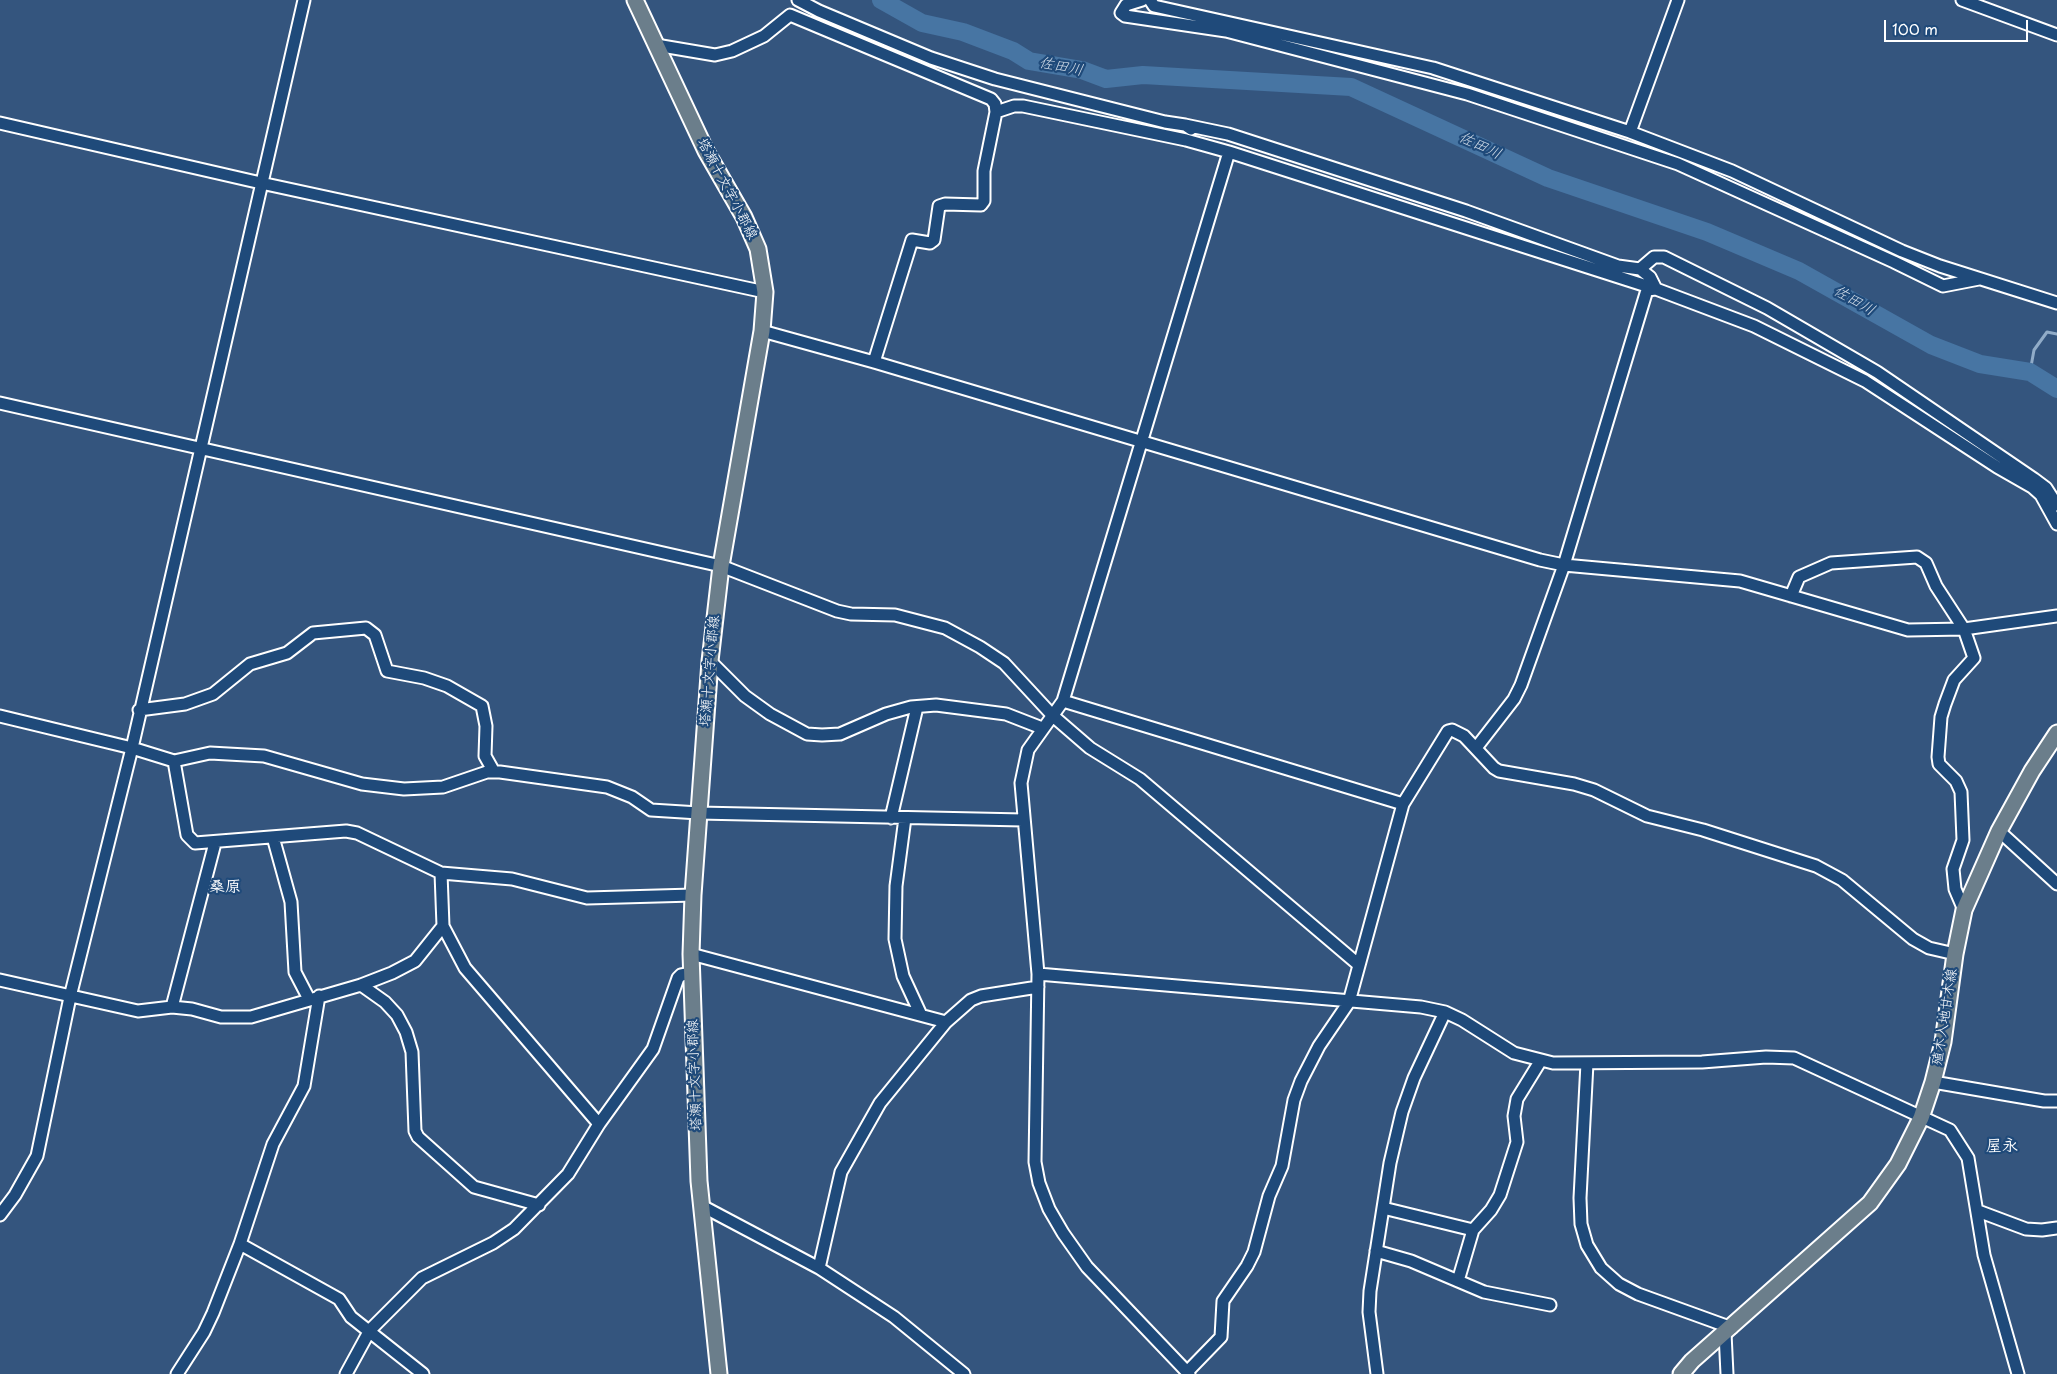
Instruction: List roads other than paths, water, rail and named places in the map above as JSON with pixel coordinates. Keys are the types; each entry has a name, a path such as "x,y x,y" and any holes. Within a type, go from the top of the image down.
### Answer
{"main road":[{"name":"塔瀬十文字小郡線","path":"635,0 706,150 744,217 758,249 764,292 762,331 721,566 710,661 693,895 691,954 699,1181 719,1374"},
{"name":"殖木入地甘木線","path":"1681,1374 1692,1361 1870,1203 1898,1164 1921,1118 1933,1082 1943,1042 1954,954 1964,910 1999,831 2032,771 2057,733"}],"street":[{"path":"0,1215 15,1195 36,1156 70,997 132,748 139,710 304,0"},
{"path":"798,0 819,11 931,58 995,79 1165,122 1228,134 1466,211 1618,266 1640,269 1650,277 1656,289"},
{"path":"1142,0 1126,5 1121,12 1126,16 1226,31 1466,94 1678,164 1943,286 1979,279"},
{"path":"1150,0 1154,6 1433,68 1630,132 1732,171 1902,251 1979,279 2057,303"},
{"path":"1630,132 1678,0"},
{"path":"1962,0 2057,35"},
{"path":"656,45 715,55 732,51 764,36 790,15 991,99 995,104 996,112 984,171 984,201 981,205 945,204 940,206 934,240 930,243 912,240 874,362"},
{"path":"996,112 1014,106 1023,106 1186,140 1229,152 1656,289 1754,326 1865,381 1997,467 2032,487 2041,495 2057,524"},
{"path":"0,123 261,183 764,292"},
{"path":"1185,125 1229,152"},
{"path":"1229,152 1143,443 1063,701 1028,750 1021,784 1038,974 1035,1162 1039,1183 1049,1209 1087,1267 1188,1373 1221,1337 1223,1301 1247,1266 1254,1252 1268,1196 1282,1166 1294,1100 1300,1081 1319,1046 1349,1002 1403,804 1448,731 1458,732 1499,771 1574,784 1594,790 1647,816 1704,830 1816,866 1842,880 1913,939 1929,948 1954,954"},
{"path":"1640,269 1654,257 1664,257 1707,277 1815,334 1912,395 2034,479 2046,488 2057,505"},
{"path":"1476,748 1514,699 1521,685 1564,565 1647,290 1656,289"},
{"path":"762,331 874,362 1540,560 1564,565 1740,581 1908,630 1964,629 2057,616"},
{"path":"0,403 721,566 851,614 895,615 944,628 980,646 1004,663 1053,716 1090,748 1140,779 1360,965"},
{"path":"1791,596 1799,577 1831,564 1918,557 1926,563 1936,586 1964,629 1974,658 1954,680 1945,704 1941,717 1938,757 1939,764 1956,781 1961,792 1963,840 1953,869 1956,889 1964,910"},
{"path":"139,710 185,704 213,694 250,664 287,653 312,633 366,628 375,635 387,671 424,678 447,686 482,706 486,726 485,756 494,772"},
{"path":"710,661 745,696 770,714 807,734 840,734 886,714 936,705 1006,714 1042,728"},
{"path":"1063,701 1403,804"},
{"path":"891,818 917,707"},
{"path":"0,716 174,760 210,753 264,756 362,784 404,789 426,789 455,784 494,772 587,782 621,792 651,810 699,813 1023,820"},
{"path":"174,760 187,835 194,843 357,833 441,873 512,879 587,898 693,895"},
{"path":"905,818 896,886 895,939 903,976 921,1015"},
{"path":"1999,831 2057,884"},
{"path":"177,1374 204,1332 240,1244 273,1144 304,1086 314,997 295,972 291,902 273,837"},
{"path":"172,1007 215,843"},
{"path":"441,873 443,926 465,968 599,1124"},
{"path":"0,980 138,1011 172,1007 192,1009 221,1017 240,1018 314,997 362,986 416,961 443,926"},
{"path":"691,954 946,1022"},
{"path":"346,1374 370,1330 422,1278 493,1243 514,1229 568,1174 599,1124 654,1049 678,978 681,975 692,973"},
{"path":"1038,974 1421,1007 1445,1012 1462,1020 1514,1053 1553,1063 1702,1062 1766,1057 1794,1058 1950,1130 1968,1158 1984,1255 2018,1374"},
{"path":"362,986 385,1002 397,1015 406,1032 412,1052 415,1131 418,1138 474,1187 539,1205"},
{"path":"819,1268 841,1172 880,1103 946,1022 971,1000 981,996 1038,987"},
{"path":"1377,1374 1369,1312 1376,1251 1390,1163 1402,1112 1414,1078 1445,1012"},
{"path":"1458,1281 1473,1230 1491,1210 1500,1195 1517,1142 1515,1105 1541,1060"},
{"path":"1587,1063 1580,1198 1581,1224 1587,1245 1602,1268 1620,1284 1638,1294 1728,1331 1727,1374"},
{"path":"1933,1082 2044,1101 2057,1101"},
{"path":"702,1206 819,1268 894,1316 964,1374"},
{"path":"1383,1208 1473,1230"},
{"path":"1978,1211 2026,1229 2042,1230 2057,1228"},
{"path":"240,1244 339,1299 351,1317 370,1330 423,1374"},
{"path":"1376,1251 1411,1261 1484,1292 1550,1305"}],"waterway":[{"name":"佐田川","path":"881,0 922,23 963,32 1013,51 1029,61 1082,70 1106,79 1143,75 1351,87 1548,178 1707,232 1799,271 1931,345 1980,364 2030,372 2057,389"},
{"path":"2030,372 2034,350 2047,332 2057,334"}],"district":[{"name":"桑原","path":"225,888"},
{"name":"屋永","path":"2002,1147"}]}
